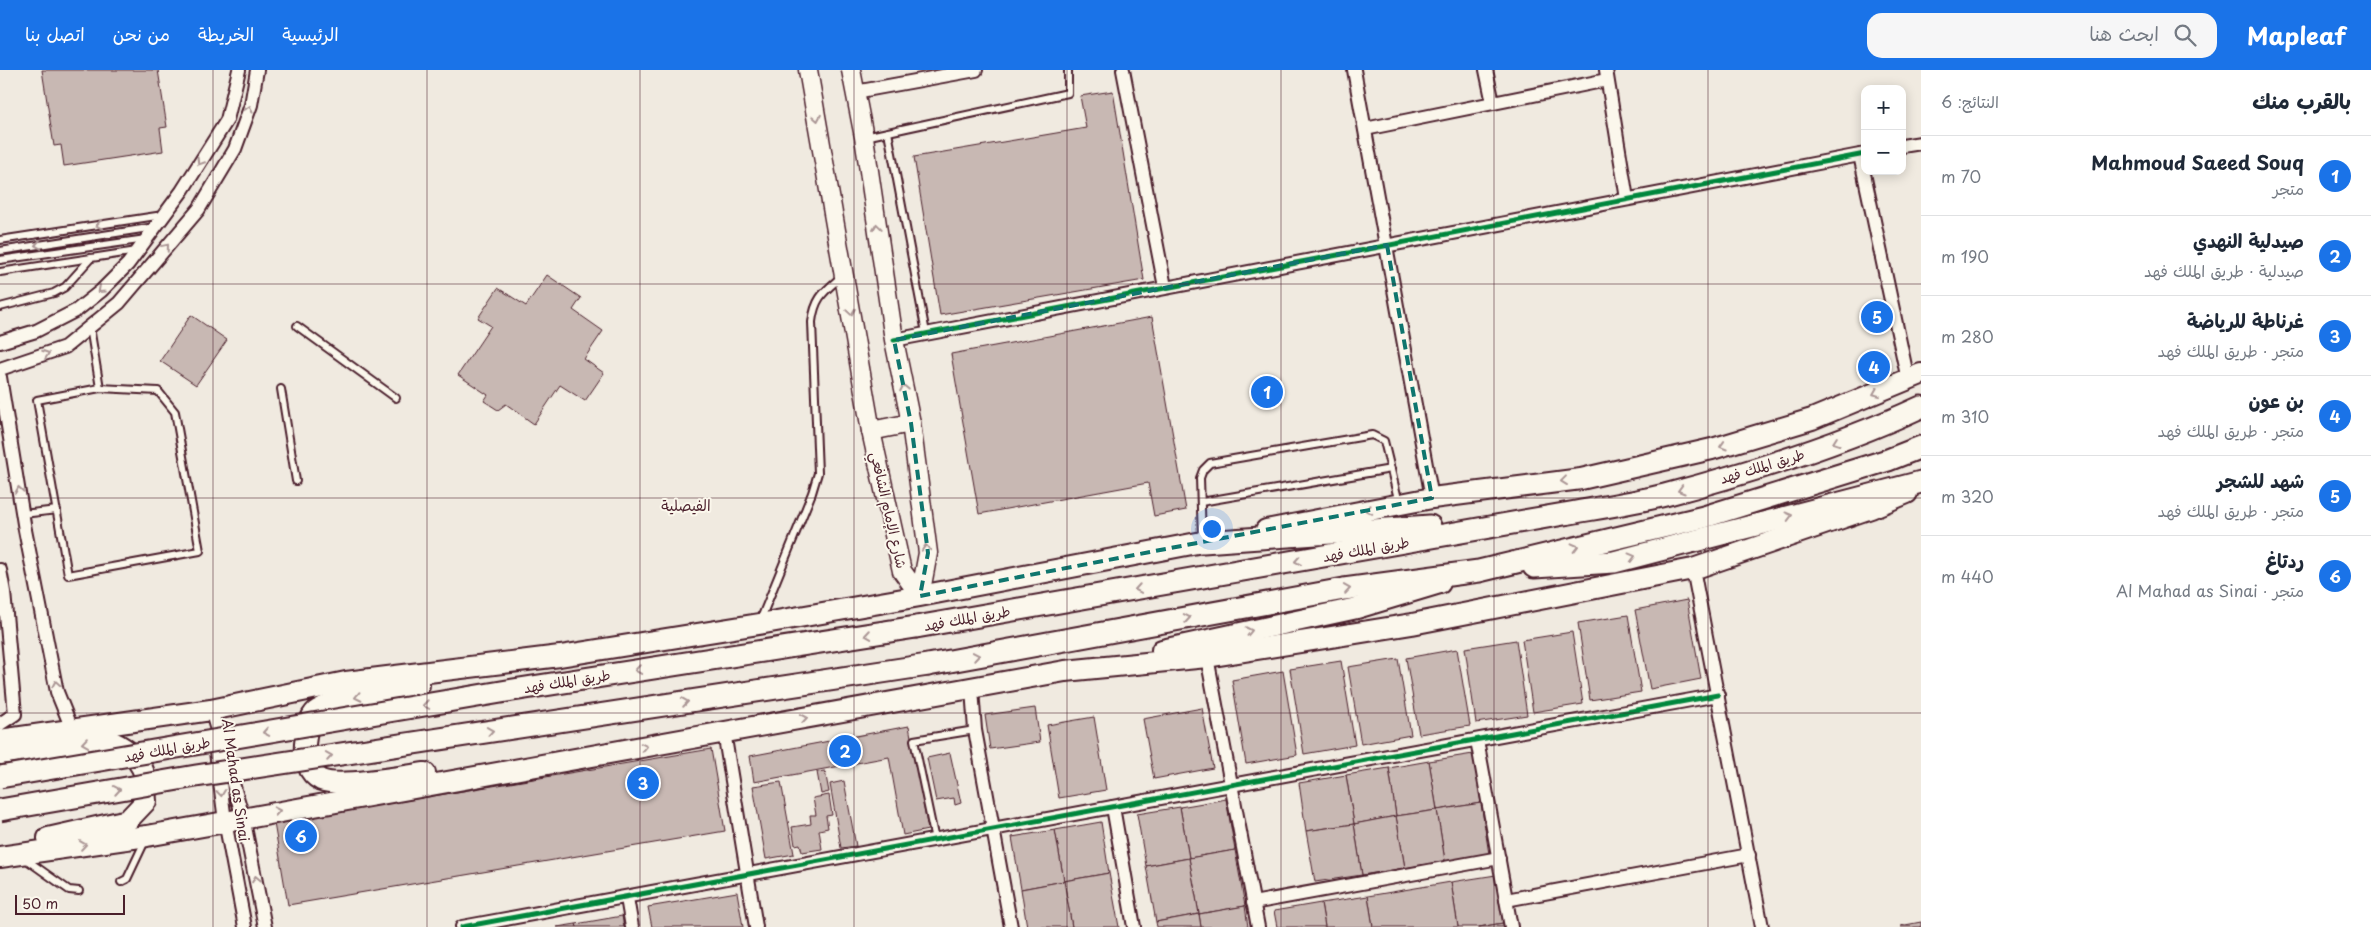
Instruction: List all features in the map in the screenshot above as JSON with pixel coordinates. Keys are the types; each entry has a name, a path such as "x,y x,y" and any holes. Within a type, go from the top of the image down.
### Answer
{"highway":[{"name":"طريق الملك فهد","path":"0,777 513,690 916,627 1664,495 1780,462 1882,425 1921,407"},
{"path":"1479,571 1704,517 1888,460 1921,446"},
{"path":"0,810 196,776 928,665 1344,589 1479,571 1614,562 1921,482"},
{"path":"1203,542 1564,514"}],"main road":[{"name":"شارع الإمام الشافعي","path":"808,70 845,273 871,431 902,571 920,596"},
{"name":"شارع الإمام الشافعي","path":"851,70 864,137 894,340 911,423 928,553 920,596"},
{"path":"0,740 211,710 346,682 560,656 759,624 920,596 1432,498 1581,479 1712,449 1812,419 1914,377"},
{"path":"871,431 911,423"},
{"path":"1065,671 1206,657 1412,624 1693,569 1871,508 1921,487"},
{"path":"6,854 147,836 972,689 1065,671 1357,608 1479,571"},
{"path":"560,656 333,702 316,711 306,733 307,766 321,780 343,782 621,751"},
{"path":"0,754 106,740 120,744 138,762 144,773 146,801 128,820 6,854"}],"street":[{"path":"0,342 36,330 77,310 101,291 128,264 166,213 227,120 238,70"},
{"path":"0,369 65,347 119,303 199,209 235,149 251,105 257,70"},
{"path":"855,92 976,70"},
{"path":"1123,70 1165,287"},
{"path":"1354,70 1432,498"},
{"path":"1486,70 1493,103"},
{"path":"1365,129 1493,103 1606,75 1627,199"},
{"path":"1906,145 1921,142"},
{"path":"894,340 1861,154"},
{"path":"1867,175 1914,377"},
{"path":"166,213 185,225"},
{"path":"0,377 23,514 57,692 72,729"},
{"path":"1693,569 1762,927"},
{"path":"0,570 15,714 0,724"},
{"path":"1206,657 1258,927"},
{"path":"972,689 975,730 1011,927"},
{"path":"462,927 504,923 747,875 1718,695"},
{"name":"Al Mahad as Sinai","path":"211,710 234,819 265,927"},
{"name":"Al Mahad as Sinai","path":"211,710 234,819 245,927"},
{"path":"724,732 756,927"},
{"path":"1477,740 1511,927"},
{"path":"1113,807 1134,927"},
{"path":"1506,900 1748,855"},
{"path":"1253,903 1498,858"},
{"path":"626,898 632,927"}],"lane":[{"path":"864,137 1068,93 1068,70"},
{"path":"888,132 926,333"},
{"path":"0,240 166,213"},
{"path":"0,251 156,227"},
{"path":"0,260 147,239"},
{"path":"0,272 138,250"},
{"path":"0,307 54,293 66,287 91,258"},
{"path":"759,624 818,473 812,322 814,308 819,296 845,273"},
{"path":"90,326 100,388"},
{"path":"297,326 396,398"},
{"path":"100,388 158,390 175,412 200,551 68,575 37,400 100,388"},
{"path":"281,389 296,481"},
{"path":"1203,542 1200,478 1203,470 1210,463 1372,436 1384,440 1400,504"},
{"path":"1201,502 1391,470"},
{"path":"23,514 57,510"},
{"path":"935,840 914,740 975,730"},
{"path":"121,882 127,879 147,836"},
{"path":"6,854 69,890 79,891"}],"highlighted area":[{"path":"1387,245 1432,498 920,596 928,553 911,423 894,340"}],"building":[{"path":"42,70 158,70 167,127 160,128 163,151 64,166 61,145 54,146"},
{"path":"1113,91 1144,280 940,315 914,157 1086,128 1080,96"},
{"path":"547,275 581,298 573,310 603,331 584,359 604,373 585,401 560,385 534,424 506,404 498,410 484,401 488,395 458,375 491,326 478,318 498,288 526,306"},
{"path":"191,315 227,340 196,385 160,361"},
{"path":"1152,317 1186,510 1154,516 1148,483 979,514 951,354"},
{"path":"1687,600 1701,679 1650,689 1635,610"},
{"path":"1628,615 1641,692 1590,700 1578,623"},
{"path":"1572,632 1583,704 1533,712 1522,640"},
{"path":"1516,640 1527,715 1476,723 1465,648"},
{"path":"1457,649 1470,726 1419,734 1406,658"},
{"path":"1398,659 1411,735 1361,744 1348,667"},
{"path":"1341,661 1355,745 1304,754 1290,669"},
{"path":"1283,671 1297,755 1246,764 1232,680"},
{"path":"1035,708 1040,742 990,749 985,715"},
{"path":"1202,708 1213,768 1154,779 1143,719"},
{"path":"1094,717 1106,790 1059,798 1047,725"},
{"path":"909,726 928,830 903,835 889,757 754,782 750,756"},
{"path":"711,749 725,831 288,905 274,823"},
{"path":"950,753 961,803 955,805 954,798 936,801 927,758"},
{"path":"1473,754 1481,803 1437,810 1429,761"},
{"path":"1429,761 1437,810 1396,816 1389,768"},
{"path":"1389,768 1396,816 1354,824 1346,775"},
{"path":"825,771 829,792 821,794 817,772"},
{"path":"1346,775 1354,824 1306,831 1299,783"},
{"path":"844,781 856,846 841,848 830,784"},
{"path":"781,782 794,854 766,859 753,786"},
{"path":"829,795 832,815 826,816 828,828 819,830 822,849 802,852 800,844 795,845 792,827 811,824 810,815 816,815 813,798"},
{"path":"1226,799 1235,850 1189,858 1180,807"},
{"path":"1481,803 1489,854 1445,861 1437,810"},
{"path":"1180,807 1189,858 1146,866 1137,814"},
{"path":"1437,810 1445,861 1405,868 1396,816"},
{"path":"1396,816 1405,868 1362,875 1354,824"},
{"path":"1101,822 1109,873 1064,881 1055,830"},
{"path":"1354,824 1362,875 1315,882 1306,831"},
{"path":"1055,830 1064,881 1021,889 1012,837"},
{"path":"1235,850 1245,906 1199,914 1189,858"},
{"path":"1189,858 1199,914 1156,922 1146,866"},
{"path":"1109,873 1119,927 1072,927 1064,881"},
{"path":"1496,875 1503,923 1479,927 1458,927 1451,882"},
{"path":"1064,881 1072,927 1027,927 1021,889"},
{"path":"1451,882 1458,927 1373,927 1368,896"},
{"path":"737,892 743,927 652,927 648,907"},
{"path":"1368,896 1373,927 1325,927 1321,903"},
{"path":"1321,903 1325,927 1277,927 1274,911"},
{"path":"1245,906 1248,927 1201,927 1199,914"},
{"path":"1199,914 1201,927 1157,927 1156,922"},
{"path":"622,916 624,927 577,927 576,924"},
{"path":"1921,922 1921,927 1900,926"},
{"path":"1503,923 1504,927 1479,927"},
{"path":"576,924 577,927 557,927"}],"cycle path":[{"path":"894,340 1861,155"},
{"path":"462,927 1718,695"}],"place":[{"name":"شهد للشجر","path":"1877,317"},
{"name":"بن عون","path":"1874,367"},
{"name":"Mahmoud Saeed Souq","path":"1267,392"},
{"name":"صيدلية النهدي","path":"845,751"},
{"name":"غرناطة للرياضة","path":"643,783"},
{"name":"ردتاغ","path":"301,836"}],"district":[{"name":"الفيصلية","path":"686,504"}]}
